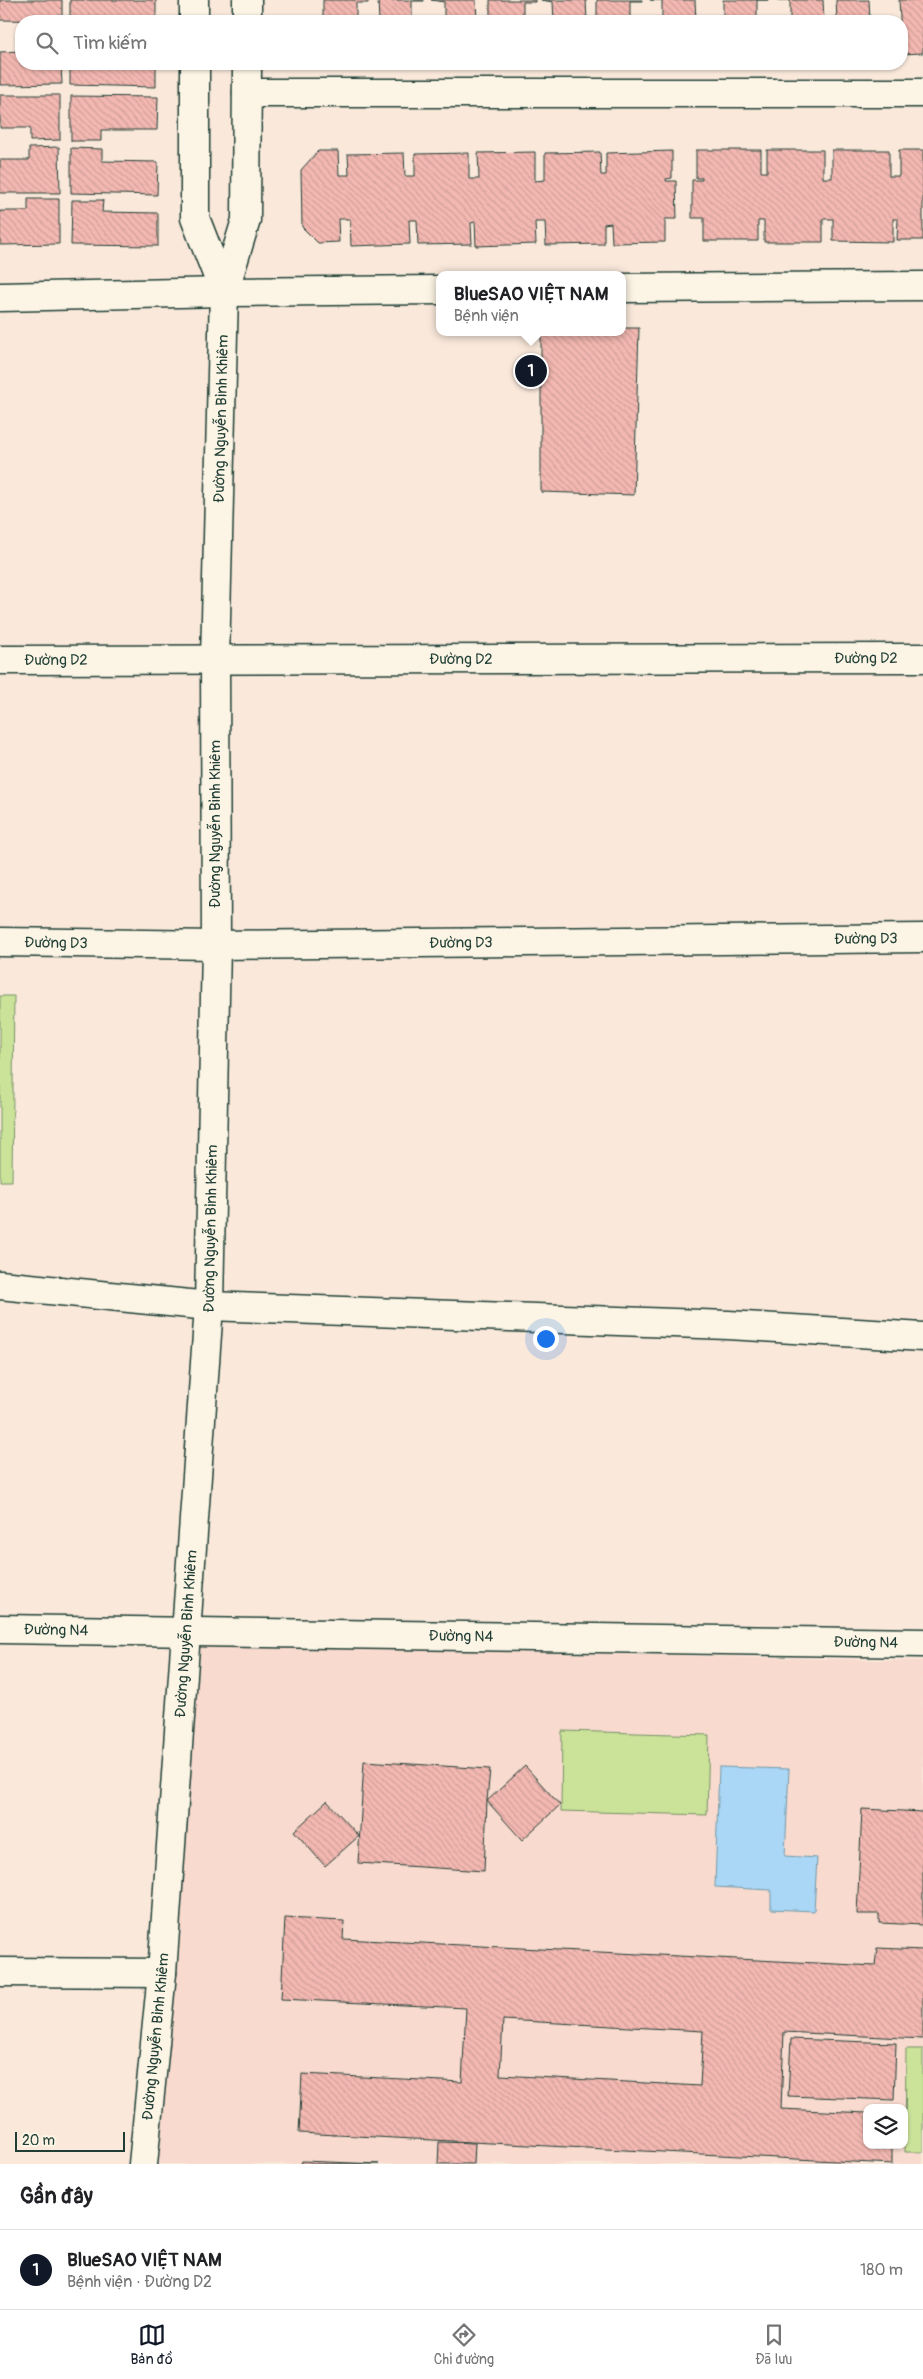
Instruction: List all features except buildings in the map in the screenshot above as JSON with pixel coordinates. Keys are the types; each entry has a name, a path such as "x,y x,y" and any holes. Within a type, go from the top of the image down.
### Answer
{"street":[{"path":"194,0 194,15"},
{"path":"247,0 247,15"},
{"path":"194,70 196,218 224,292"},
{"path":"224,292 246,220 247,70"},
{"path":"247,93 923,93"},
{"path":"626,288 923,286"},
{"path":"0,297 436,290"},
{"name":"Đường Nguyễn Bỉnh Khiêm","path":"143,2164 162,1973 209,1306 216,945 215,660 224,292"},
{"name":"Đường D2","path":"0,660 923,658"},
{"name":"Đường D3","path":"0,942 216,945 923,938"},
{"path":"0,1285 209,1306 728,1325 923,1337"},
{"name":"Đường N4","path":"0,1629 923,1643"},
{"path":"0,1972 162,1973"}],"shaded area":[{"path":"197,1645 923,1661 923,2164 157,2164"}],"green space":[{"path":"0,996 14,996 12,1181 0,1181"},
{"path":"562,1731 709,1735 707,1815 561,1811"},
{"path":"906,2049 923,2049 923,2152 905,2152 905,2149 908,2149 908,2104 905,2104"}],"water":[{"path":"719,1767 789,1769 785,1856 817,1858 814,1911 771,1909 771,1890 715,1887"}],"place":[{"name":"BlueSAO VIỆT NAM","path":"531,371"}]}
